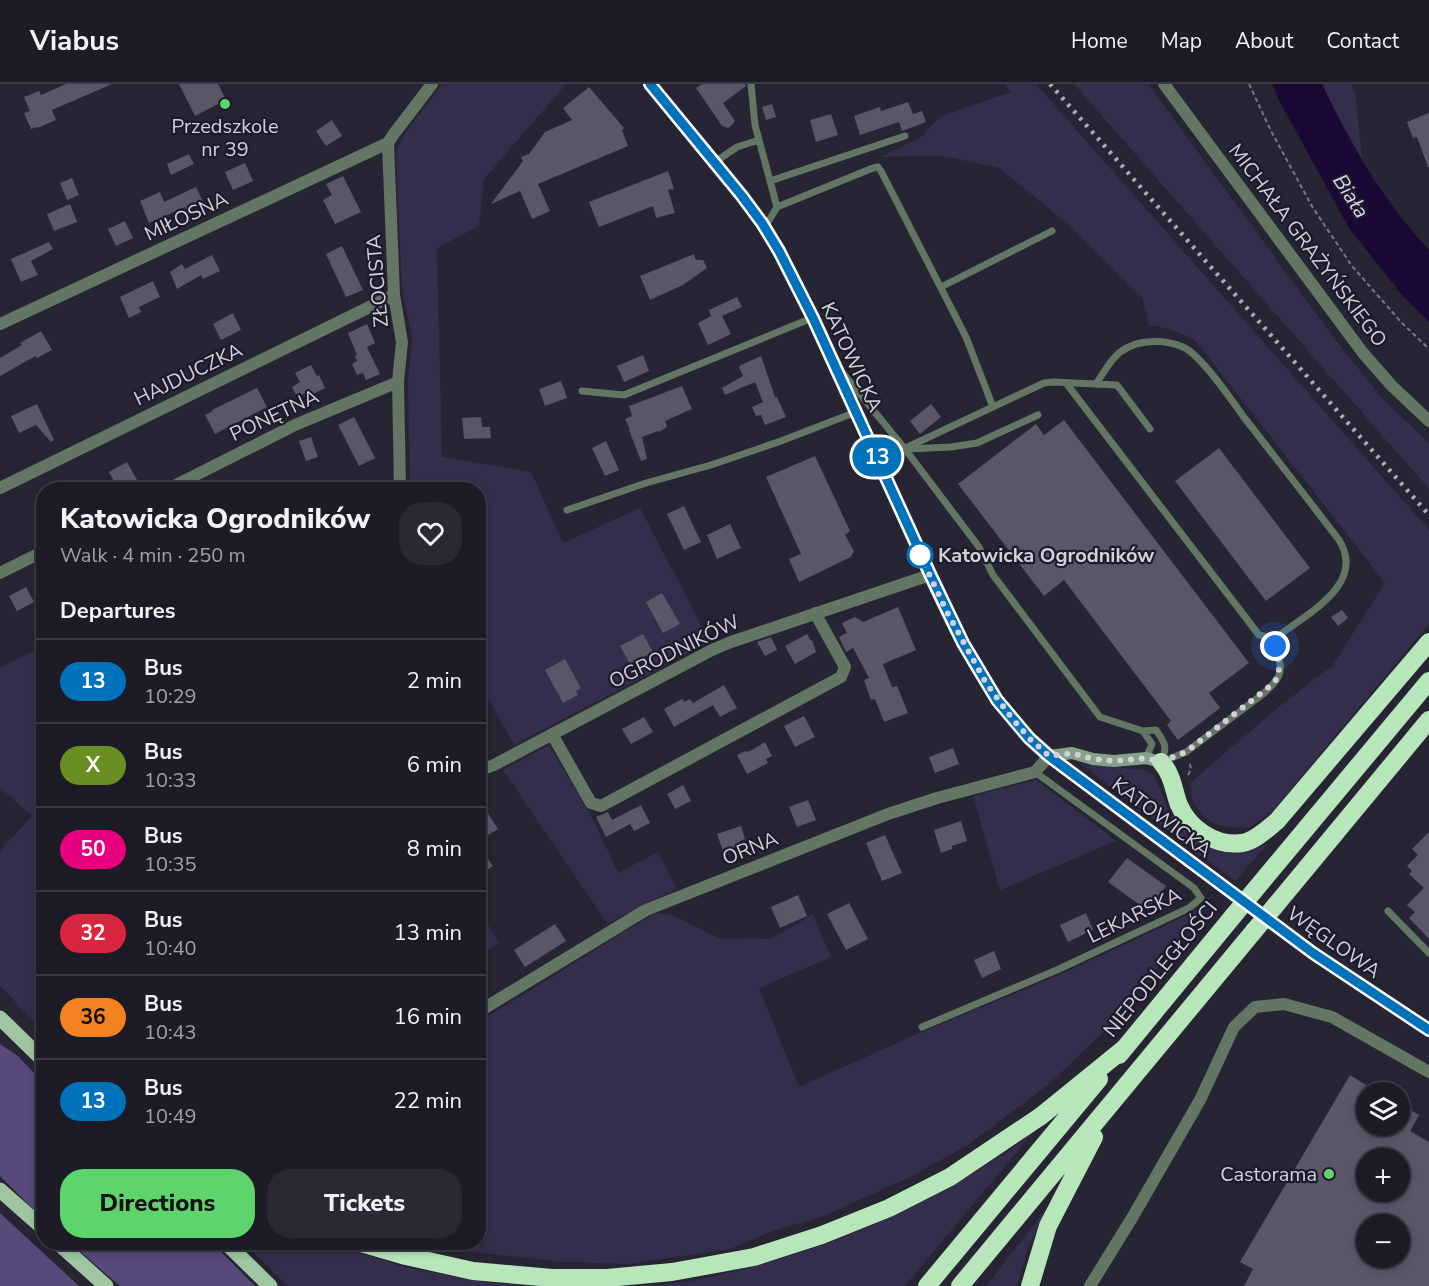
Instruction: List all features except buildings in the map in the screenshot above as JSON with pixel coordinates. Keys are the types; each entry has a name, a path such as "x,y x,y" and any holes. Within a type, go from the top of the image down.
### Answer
{"highway":[{"path":"1154,760 1171,776 1179,804 1187,821 1203,833 1221,842 1243,843 1261,834 1277,821 1429,642"},
{"name":"NIEPODLEGŁOŚCI","path":"927,1286 1429,681"},
{"path":"960,1286 1429,720"},
{"path":"384,1250 473,1271 552,1278 607,1278 672,1272 754,1257 822,1235 889,1208 950,1177 1041,1116 1126,1047"},
{"path":"1030,1286 1048,1226 1110,1106"}],"main road":[{"path":"0,1018 36,1053"},
{"path":"0,1190 36,1222"},
{"path":"66,1250 106,1286"},
{"path":"233,1250 270,1286"}],"street":[{"path":"388,143 432,84"},
{"name":"KATOWICKA","path":"650,84 742,196 765,227 788,267 963,643 997,700 1029,738 1049,756 1219,884"},
{"name":"MICHAŁA GRAŻYŃSKIEGO","path":"1164,84 1335,317 1392,386 1429,422"},
{"name":"ZŁOCISTA","path":"388,143 394,294 402,342 398,382 400,482"},
{"name":"MIŁOSNA","path":"0,324 388,143"},
{"name":"HAJDUCZKA","path":"0,488 394,294"},
{"name":"PONĘTNA","path":"182,482 295,425 398,382"},
{"path":"0,573 36,555"},
{"name":"OGRODNIKÓW","path":"486,768 712,650 930,574"},
{"path":"552,734 591,803 601,806 841,677 845,667 815,613"},
{"path":"1035,772 1049,756 1072,753 1093,759 1114,761 1154,760"},
{"name":"ORNA","path":"486,1007 646,910 888,814 937,798 1035,772"},
{"name":"WĘGLOWA","path":"1219,884 1313,953 1429,1030"},
{"path":"1090,1286 1200,1100 1234,1027 1255,1007 1284,1004 1332,1017 1429,1072"}],"lane":[{"path":"751,84 755,125 777,207"},
{"path":"770,181 905,136"},
{"path":"715,162 737,147 759,140"},
{"path":"765,227 777,207 878,167 966,337 993,407"},
{"path":"941,287 1052,231"},
{"path":"582,391 624,394 813,318"},
{"path":"1096,384 1115,356 1130,347 1154,341 1185,348 1196,356 1229,397 1339,540 1347,561 1337,588 1326,601 1276,639 1275,646 1280,665 1279,675 1274,683 1186,752 1154,760"},
{"path":"832,360 905,449 979,547 993,575 1100,717 1143,731 1156,730 1164,742 1166,751 1154,760"},
{"path":"878,461 1044,383 1117,385 1150,429"},
{"path":"1066,383 1259,635 1276,639"},
{"path":"567,510 646,483 711,465 856,412"},
{"path":"905,449 978,443 1038,415"},
{"path":"1143,731 1152,744 1154,760"},
{"name":"LEKARSKA","path":"922,1027 1089,955 1190,908 1201,898 1194,888 1035,772"},
{"path":"1388,911 1429,953"}],"path":[{"path":"1249,84 1302,189 1352,266 1394,314 1429,349"},
{"path":"1185,780 1191,769 1186,752"}],"shaded area":[{"path":"442,84 566,84 484,179 479,226 437,248 442,457 531,472 563,543 640,508 710,642 514,745 486,695 486,482 410,482 408,381 412,337 402,291 396,152 403,136"},
{"path":"1005,84 1036,84 1429,530 1429,624 1272,812 1249,828 1215,824 1202,815 1192,800 1190,783 1275,710 1333,665 1385,583 1200,346 1192,339 1177,332 1149,326 1142,297 1063,220 999,168 943,156 880,157 923,136 939,117 1011,92"},
{"path":"1074,84 1148,84 1334,338 1382,398 1429,443 1429,489"},
{"path":"1322,84 1351,84 1356,97 1362,159 1335,110"},
{"path":"36,650 35,1023 0,986 0,851 32,816 0,788 0,668"},
{"path":"549,745 592,817 618,873 658,852 677,889 607,923 503,770"},
{"path":"1081,764 1146,770 1155,777 1169,811 1182,826 1247,851 1268,844 1235,881"},
{"path":"1036,780 1116,841 1000,890 973,796"},
{"path":"1207,906 1116,1020 1049,1084 968,1145 910,1177 824,1216 773,1231 730,1249 629,1264 564,1262 439,1250 486,1250 486,1018 655,913 672,915 718,938 772,939 813,914 831,957 759,988 799,1087 917,1034 1061,974"},
{"path":"486,922 499,942 486,952"},
{"path":"0,1044 18,1056 36,1075 36,1212 0,1176"},
{"path":"1036,1129 905,1286 625,1286 681,1282 771,1262 811,1249 889,1218 926,1199 1009,1151"},
{"path":"1047,1208 1028,1248 1017,1286 986,1286"},
{"path":"0,1213 36,1246 36,1250 40,1250 79,1286 0,1286"},
{"path":"78,1250 219,1250 255,1286 120,1286"},
{"path":"252,1250 352,1250 404,1267 470,1280 523,1286 288,1286"}],"water":[{"name":"Biała","path":"1272,84 1322,84 1369,172 1397,212 1429,250 1429,322 1402,295 1349,228"}],"railway":[{"path":"1050,84 1429,515"}],"bus line":[{"name":"13","path":"650,84 742,196 779,251 813,318 947,612 997,700 1029,738 1049,756 1313,953 1429,1030"}],"place":[{"name":"Przedszkole nr 39","path":"225,104"},
{"name":"Katowicka Ogrodników","path":"920,555"},
{"name":"Castorama","path":"1329,1174"}],"route":[{"path":"920,555 947,612 986,683 997,700 1029,738 1049,756 1072,753 1093,759 1114,761 1146,758 1161,762 1186,752 1263,694 1274,683 1279,675 1280,665 1275,646"}]}
